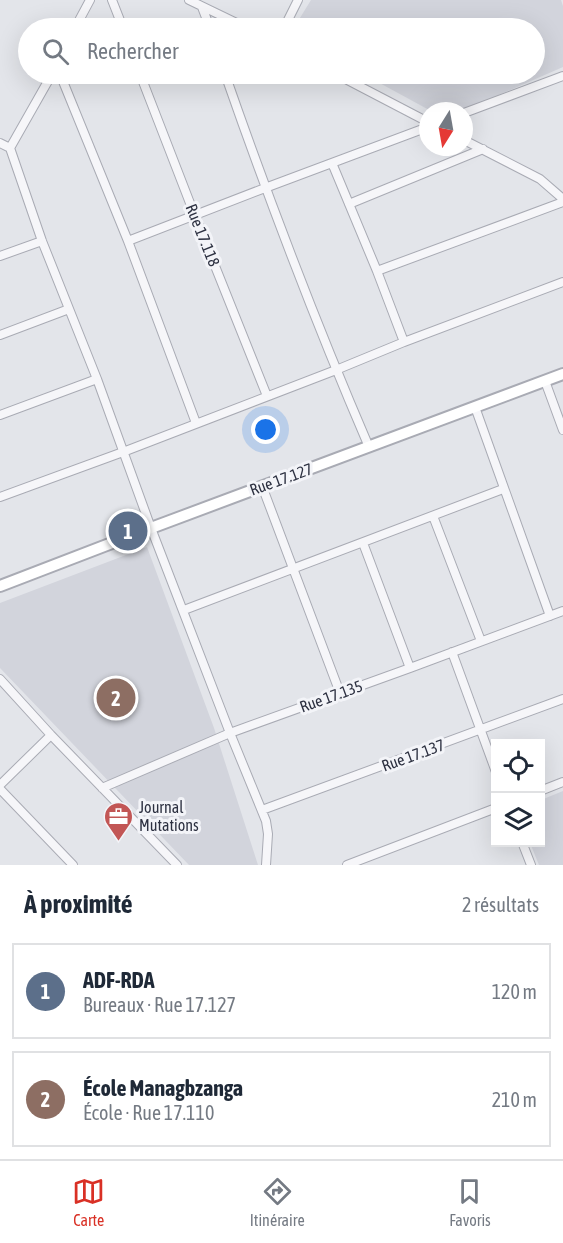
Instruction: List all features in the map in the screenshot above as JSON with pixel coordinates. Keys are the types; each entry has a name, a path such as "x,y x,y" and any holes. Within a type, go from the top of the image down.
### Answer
{"street":[{"path":"80,18 90,0"},
{"path":"112,0 119,18"},
{"path":"189,0 226,18"},
{"path":"289,18 298,0"},
{"path":"202,7 206,18"},
{"path":"545,83 563,76"},
{"path":"45,84 3,145 97,379 151,528 262,810 268,834 266,865"},
{"path":"64,84 128,241 196,423"},
{"name":"Rue 17.118","path":"144,84 267,396"},
{"path":"229,84 265,188 336,370 369,447"},
{"path":"355,84 419,117"},
{"path":"473,110 542,84"},
{"path":"128,241 419,130"},
{"path":"377,271 563,200 540,179 473,144"},
{"path":"349,204 483,149"},
{"path":"332,163 404,342"},
{"path":"0,256 42,241"},
{"path":"0,497 123,452 563,282"},
{"path":"0,335 69,309"},
{"name":"Rue 17.127","path":"0,586 563,374"},
{"path":"0,415 97,379"},
{"path":"545,381 563,430"},
{"path":"475,407 550,616"},
{"path":"262,486 340,693"},
{"path":"184,610 503,489"},
{"path":"433,516 482,641"},
{"path":"363,543 410,668"},
{"name":"Rue 17.135","path":"102,788 230,733 563,611"},
{"path":"452,652 491,760"},
{"path":"0,679 177,865"},
{"name":"Rue 17.137","path":"262,810 563,699"},
{"path":"51,735 0,787 73,865"},
{"path":"545,789 563,782"},
{"path":"347,865 491,810"},
{"path":"524,847 531,865"}],"shaded area":[{"path":"311,0 561,0 563,6 563,67 545,75 545,18 300,18"},
{"path":"381,84 524,84 473,106 473,102 419,102 419,104"},
{"path":"147,547 214,728 258,865 189,865 0,668 0,603"},
{"path":"563,791 563,865 539,865 532,847 545,847 545,798"}],"place":[{"name":"ADF-RDA","path":"128,531"},
{"name":"École Managbzanga","path":"116,698"},
{"name":"Journal Mutations","path":"118,842"}]}
